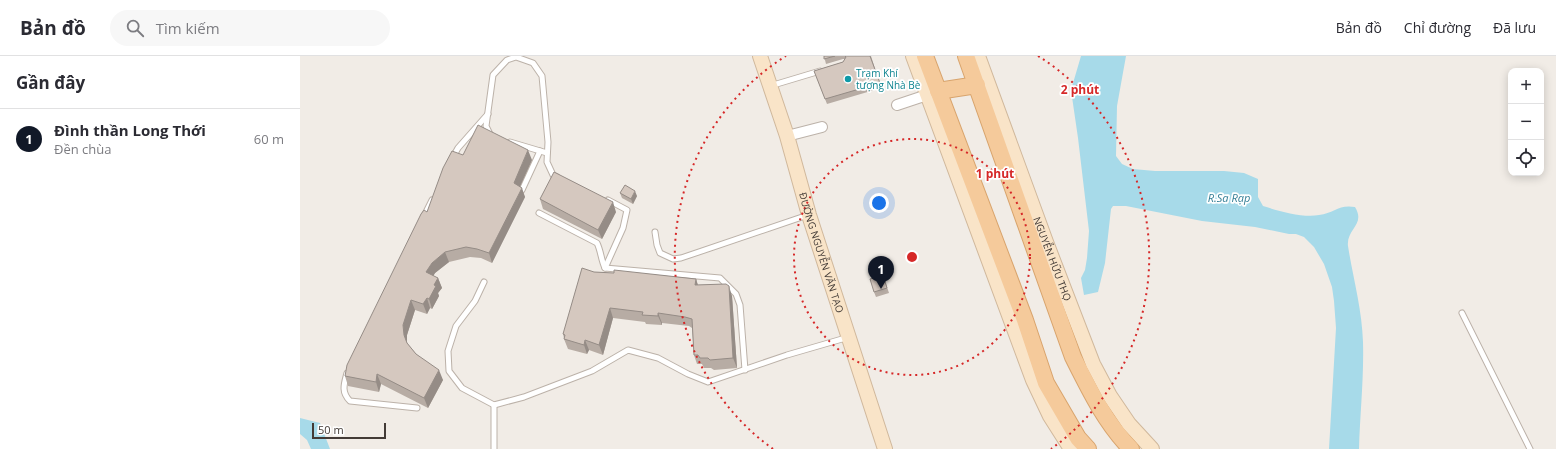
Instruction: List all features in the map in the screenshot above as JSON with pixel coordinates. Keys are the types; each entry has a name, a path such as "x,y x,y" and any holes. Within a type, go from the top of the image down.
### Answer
{"main road":[{"name":"ĐƯỜNG NGUYỄN VĂN TẠO","path":"760,56 787,136 809,215 850,337 885,449"},
{"path":"913,56 932,93 955,153 1022,313 1046,383 1078,438 1088,449"},
{"path":"926,56 932,93"},
{"name":"NGUYỄN HỮU THỌ","path":"966,56 1039,244 1093,364 1110,396 1129,424 1152,449"},
{"name":"NGUYỄN HỮU THỌ","path":"978,56 1039,244 1073,357 1094,400 1118,435 1132,449"},
{"path":"932,93 977,85"},
{"path":"955,153 1033,380 1050,416 1071,449"}],"street":[{"path":"897,105 932,93"},
{"path":"787,136 822,127"}],"lane":[{"path":"497,138 488,134 486,126 493,75 507,60 516,57 533,63 542,76 548,142 547,162 553,175 560,179"},
{"path":"769,86 829,68"},
{"path":"449,164 458,148 488,114"},
{"path":"504,140 547,153"},
{"path":"522,190 540,151"},
{"path":"420,223 434,194"},
{"path":"602,198 627,210 623,228 605,268"},
{"path":"538,213 597,243 605,268"},
{"path":"655,232 660,253 673,258 680,258 809,215"},
{"path":"605,268 720,278 736,294 740,305 745,370"},
{"path":"484,282 475,301 456,326 448,350 449,371 462,388 494,405 524,397 592,371 628,350 658,358 688,374 708,382 787,355 850,337"},
{"path":"1462,313 1530,449"},
{"path":"350,366 343,387 345,396 350,401 417,408"},
{"path":"494,405 494,449"}],"water":[{"name":"R.Sa Rạp","path":"1081,56 1126,56 1117,106 1116,156 1122,164 1133,169 1155,171 1224,171 1244,173 1258,179 1258,197 1263,206 1291,214 1313,216 1349,206 1355,207 1358,213 1358,218 1348,240 1348,246 1359,306 1363,342 1359,449 1329,449 1336,328 1334,301 1332,287 1324,264 1314,247 1304,237 1296,234 1255,227 1202,221 1126,206 1113,206 1111,209 1105,263 1098,292 1084,295 1081,278 1085,270 1089,231 1071,90"},
{"path":"300,418 320,423 330,449 311,449 307,440 300,434"}],"building":[{"path":"824,56 835,56 824,59"},
{"name":"Trạm Khí tượng Nhà Bè","path":"845,56 870,56 880,83 825,99 814,71 843,62 846,57"},
{"path":"478,125 528,150 514,183 522,188 489,253 466,247 445,252 432,263 426,272 438,278 434,285 436,286 429,299 427,298 423,304 411,300 403,325 407,343 416,354 439,370 424,398 377,374 376,382 345,376 347,365 421,214 424,210 427,212 443,168 452,151 463,155"},
{"path":"554,172 613,202 598,230 540,199"},
{"path":"625,185 635,191 631,199 620,193"},
{"path":"582,268 594,272 614,273 614,270 696,279 695,285 726,284 729,286 733,358 710,360 708,358 700,358 698,355 694,355 692,319 658,313 658,316 642,315 643,312 610,308 599,345 585,340 584,345 564,339 565,335 563,334"},
{"path":"883,275 887,288 874,292 870,279"}],"place":[{"name":"Trạm Khí tượng Nhà Bè","path":"848,79"},
{"name":"Đình thần Long Thới","path":"881,289"}]}
